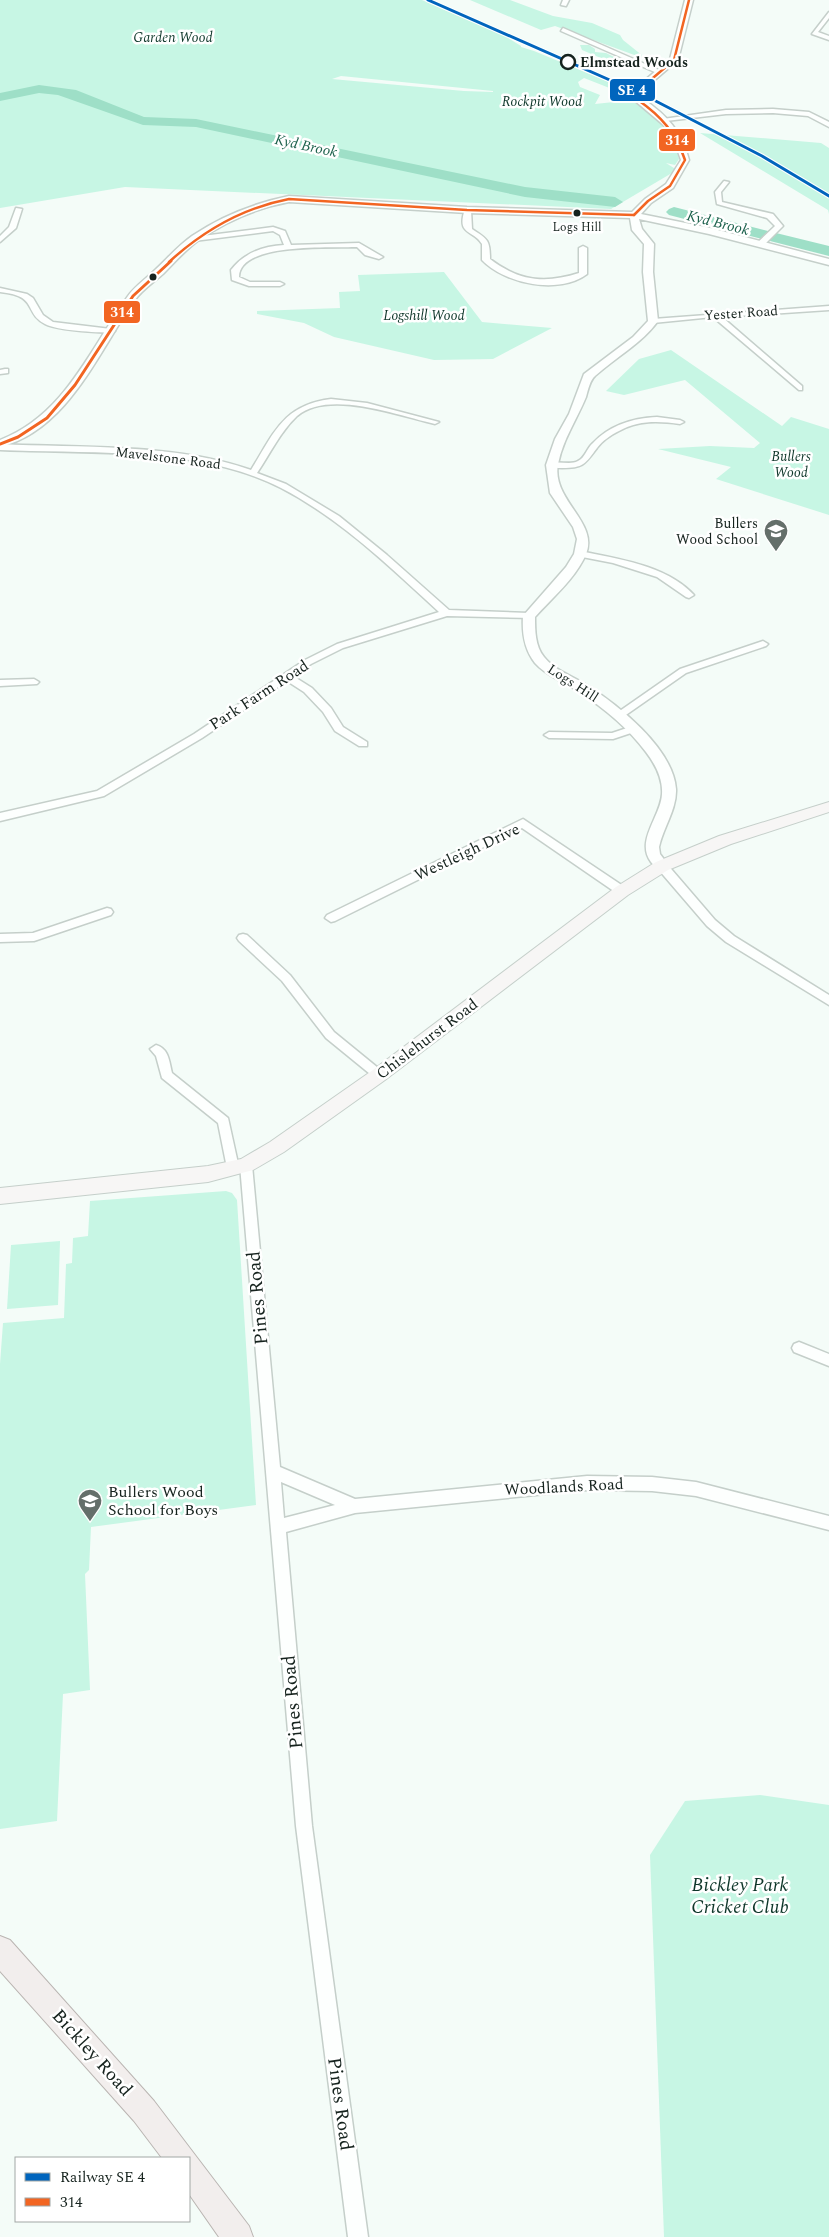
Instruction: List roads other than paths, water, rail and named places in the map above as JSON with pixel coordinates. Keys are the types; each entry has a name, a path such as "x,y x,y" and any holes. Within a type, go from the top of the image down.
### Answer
{"main road":[{"name":"Chislehurst Road","path":"0,1196 208,1174 240,1167 276,1147 379,1075 622,891 662,866 725,840 829,807"},
{"name":"Bickley Road","path":"0,1950 144,2111 179,2157"},
{"path":"190,2170 238,2237"}],"street":[{"path":"634,215 648,201 670,186 685,160 680,141 666,119 638,100 647,83 674,60 689,0"},
{"path":"829,14 814,33 829,38"},
{"path":"564,30 659,72"},
{"path":"666,119 726,112 822,113"},
{"path":"809,114 829,125"},
{"path":"726,182 718,192 719,203 770,216 779,226 760,244"},
{"path":"0,446 47,418 68,394 134,296 194,239 242,213 268,203 289,199 467,210 634,215 829,262"},
{"path":"0,240 12,228 18,209"},
{"path":"467,210 465,225 468,230 482,239 486,245 486,260 522,281 540,284 583,274 583,248"},
{"path":"529,616 572,569 580,554 583,539 579,527 556,493 552,465 560,439 574,414 581,388 588,376 637,339 653,321 648,272 650,244 636,230 634,215"},
{"path":"194,239 273,229 281,230 286,236 288,248"},
{"path":"280,284 249,284 235,278 235,270 243,260 269,248 358,245 368,253 378,257"},
{"path":"0,290 25,296 31,301 34,310 44,321 51,324 110,331"},
{"name":"Yester Road","path":"653,321 829,308"},
{"path":"715,315 799,388"},
{"path":"253,473 291,418 303,408 323,402 346,402 435,422"},
{"path":"552,465 576,464 584,461 596,443 626,423 671,416 680,422"},
{"path":"18,437 22,449"},
{"name":"Mavelstone Road","path":"0,446 22,449 160,454 222,464 253,473 298,494 346,525 446,612"},
{"path":"580,554 615,561 660,575 689,595"},
{"name":"Park Farm Road","path":"0,817 100,794 198,736 286,676 340,646 446,612 529,616"},
{"name":"Logs Hill","path":"529,616 531,644 544,665 582,688 619,714 654,755 668,781 670,790 666,811 653,844 653,854 662,866"},
{"path":"619,714 631,707 637,700 683,671 763,644"},
{"path":"286,676 308,690 327,710 339,729 363,744"},
{"path":"0,683 34,682"},
{"path":"568,722 569,735"},
{"path":"549,735 613,736 633,729"},
{"name":"Westleigh Drive","path":"331,918 523,823 622,891"},
{"path":"662,866 712,923 730,939 829,1001"},
{"path":"0,938 34,937 107,912"},
{"path":"243,938 286,978 330,1035 379,1075"},
{"name":"Pines Road","path":"156,1048 162,1054 166,1075 224,1121 226,1140 240,1167 278,1527 304,1826 357,2229"},
{"path":"799,1348 829,1360"},
{"name":"Woodlands Road","path":"272,1471 355,1506"},
{"name":"Woodlands Road","path":"278,1527 355,1506 588,1483 620,1482 696,1489 829,1523"}],"waterway":[{"name":"Kyd Brook","path":"0,97 39,89 58,90 83,97 143,121 196,123 525,192 615,202"},
{"name":"Kyd Brook","path":"674,212 762,234"},
{"name":"Kyd Brook","path":"776,238 829,251"}],"place":[{"name":"Elmstead Woods","path":"568,62"},
{"name":"Logs Hill","path":"577,213"},
{"name":"Bullers Wood School","path":"776,552"},
{"name":"Bullers Wood School for Boys","path":"90,1522"}],"park label":[{"name":"Garden Wood","path":"173,37"},
{"name":"Rockpit Wood","path":"542,101"},
{"name":"Logshill Wood","path":"424,315"},
{"name":"Bullers Wood","path":"791,464"},
{"name":"Bickley Park Cricket Club","path":"740,1896"}]}
